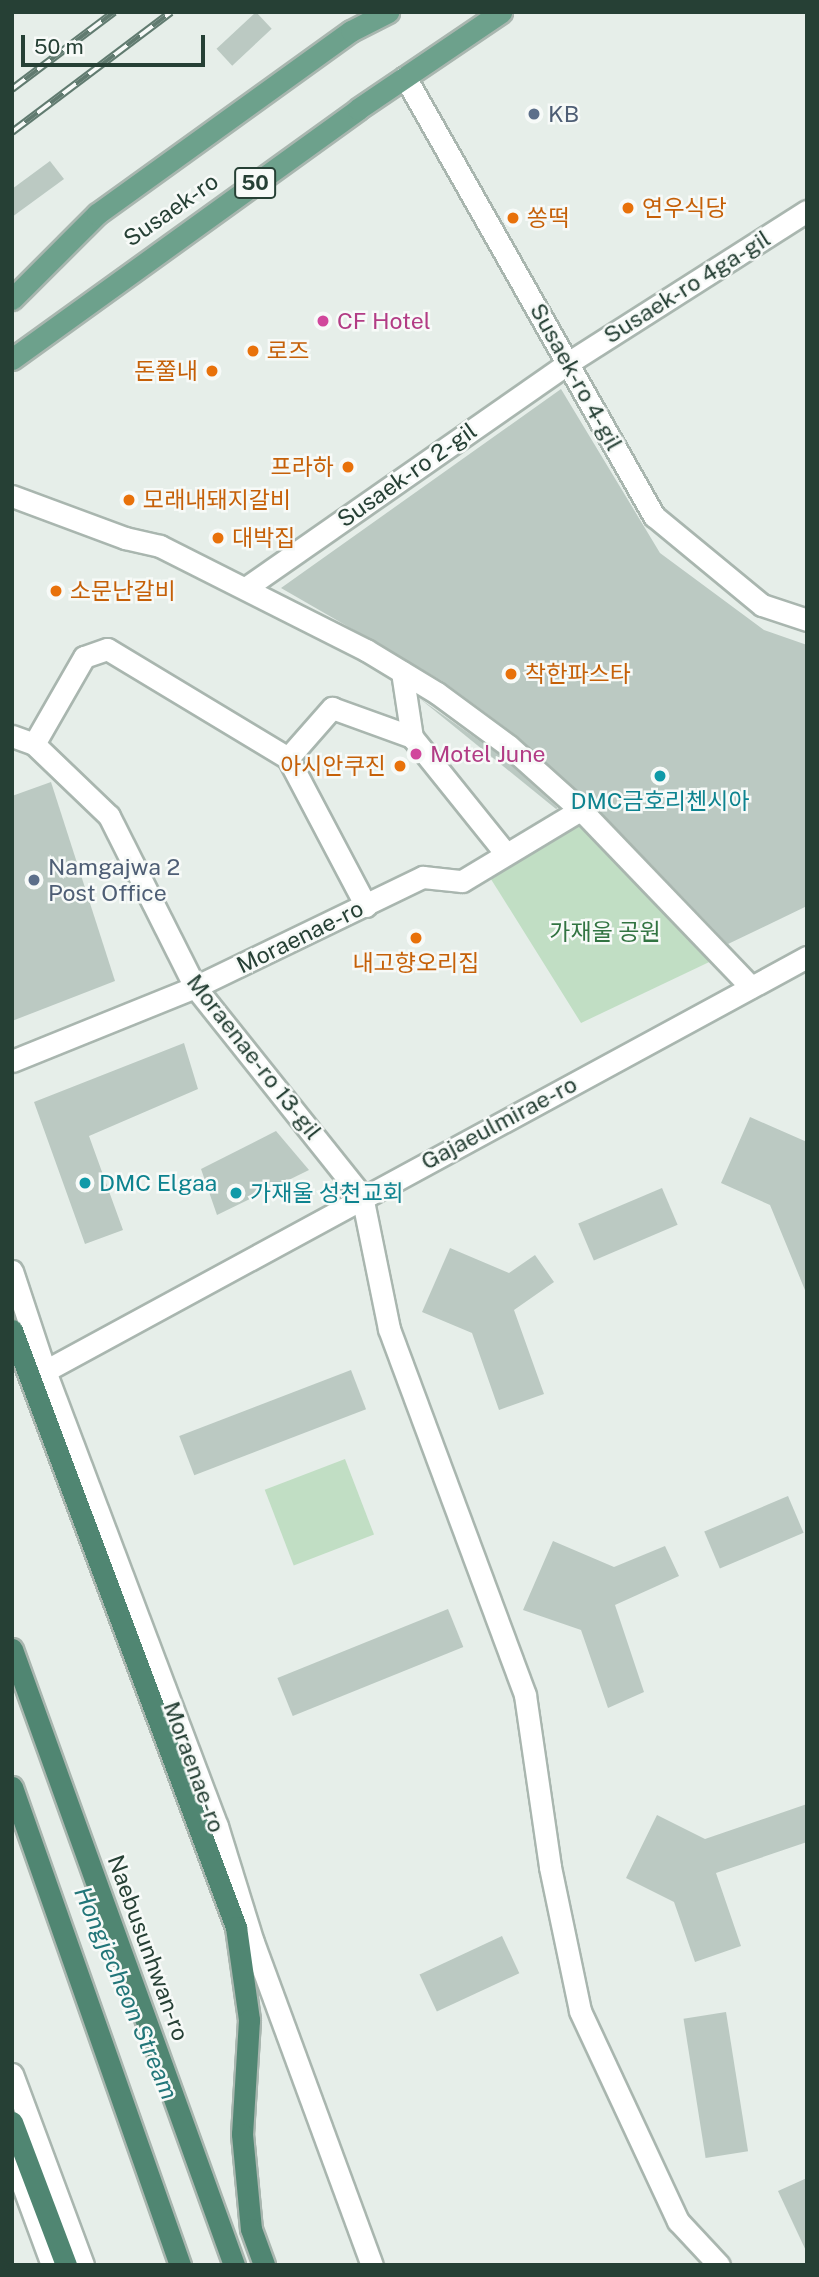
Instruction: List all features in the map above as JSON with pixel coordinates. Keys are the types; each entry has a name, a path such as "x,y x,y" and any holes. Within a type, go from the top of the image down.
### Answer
{"highway":[{"path":"12,1330 236,1927 250,2020 242,2134 251,2228 264,2265"},
{"name":"Naebusunhwan-ro","path":"12,1649 233,2265"},
{"path":"12,1787 180,2265"},
{"path":"12,2122 19,2158 66,2265"}],"main road":[{"name":"Susaek-ro","path":"12,299 97,214 351,31 388,12"},
{"name":"Susaek-ro","path":"12,359 405,77 501,12"}],"street":[{"name":"Susaek-ro 4-gil","path":"405,77 654,516 762,604 807,620"},
{"name":"Susaek-ro 4ga-gil","path":"568,363 807,211"},
{"name":"Susaek-ro 2-gil","path":"247,587 568,363"},
{"path":"12,496 125,538 160,546 247,587 402,672 509,746 580,810 751,987"},
{"path":"34,744 84,657 107,649 288,758 366,906"},
{"path":"402,672 412,737 506,854"},
{"path":"288,758 332,708 412,737"},
{"name":"Moraenae-ro 13-gil","path":"12,736 34,744 109,816 195,987 362,1196"},
{"name":"Moraenae-ro","path":"12,1061 195,987 423,877 462,881 580,810"},
{"name":"Gajaeulmirae-ro","path":"45,1371 362,1196 807,957"},
{"path":"362,1196 389,1329 524,1695 550,1867 580,2011 678,2221 719,2265"},
{"name":"Moraenae-ro","path":"12,1271 45,1371 217,1826 253,1942 372,2265"},
{"path":"12,2074 83,2265"},
{"path":"19,2158 52,2265"}],"green space":[{"name":"가재울 공원","path":"586,815 724,955 581,1023 484,868"},
{"path":"345,1459 374,1535 294,1565 265,1490"}],"pier":[{"path":"12,1618 97,1856 256,2265 178,2265 12,1822"}],"building":[{"path":"256,12 272,29 232,66 217,49"},
{"path":"50,161 64,179 12,217 12,189"},
{"name":"DMC금호리첸시아","path":"561,389 660,553 764,630 807,645 807,906 728,944 595,806 517,736 444,682 281,588"},
{"path":"419,698 501,756 558,808 556,809"},
{"path":"51,782 115,981 12,1021 12,796"},
{"name":"DMC Elgaa","path":"184,1043 198,1089 89,1136 123,1230 85,1244 34,1102"},
{"path":"750,1117 807,1142 807,1295 770,1205 721,1183"},
{"name":"가재울 성천교회","path":"276,1131 309,1170 217,1215 201,1169"},
{"path":"662,1188 678,1225 594,1260 578,1224"},
{"path":"450,1248 509,1273 535,1255 554,1282 514,1310 544,1394 499,1410 472,1333 422,1312"},
{"path":"351,1370 366,1409 194,1475 179,1436"},
{"path":"788,1496 804,1533 720,1568 704,1532"},
{"path":"553,1541 614,1567 665,1546 679,1576 615,1605 644,1692 608,1708 581,1630 523,1610"},
{"path":"448,1609 463,1647 293,1716 277,1678"},
{"path":"807,1804 807,1842 716,1873 741,1946 695,1962 674,1902 626,1878 657,1815 705,1839"},
{"path":"502,1936 519,1973 437,2012 420,1974"},
{"path":"726,2012 748,2151 706,2158 684,2019"},
{"path":"807,2178 807,2253 778,2191"}],"railway":[{"path":"12,89 114,12"},
{"path":"12,132 171,12"}],"place":[{"name":"KB","path":"534,114"},
{"name":"연우식당","path":"628,208"},
{"name":"쏭떡","path":"513,218"},
{"name":"CF Hotel","path":"323,321"},
{"name":"로즈","path":"253,351"},
{"name":"돈쭐내","path":"212,371"},
{"name":"프라하","path":"348,467"},
{"name":"모래내돼지갈비","path":"129,500"},
{"name":"대박집","path":"218,538"},
{"name":"소문난갈비","path":"56,591"},
{"name":"착한파스타","path":"511,674"},
{"name":"Motel June","path":"416,754"},
{"name":"아시안쿠진","path":"400,766"},
{"name":"DMC금호리첸시아","path":"660,776"},
{"name":"Namgajwa 2 Post Office","path":"34,880"},
{"name":"내고향오리집","path":"416,938"},
{"name":"DMC Elgaa","path":"85,1183"},
{"name":"가재울 성천교회","path":"236,1193"}],"water label":[{"name":"Hongjecheon Stream","path":"126,1993"}]}
